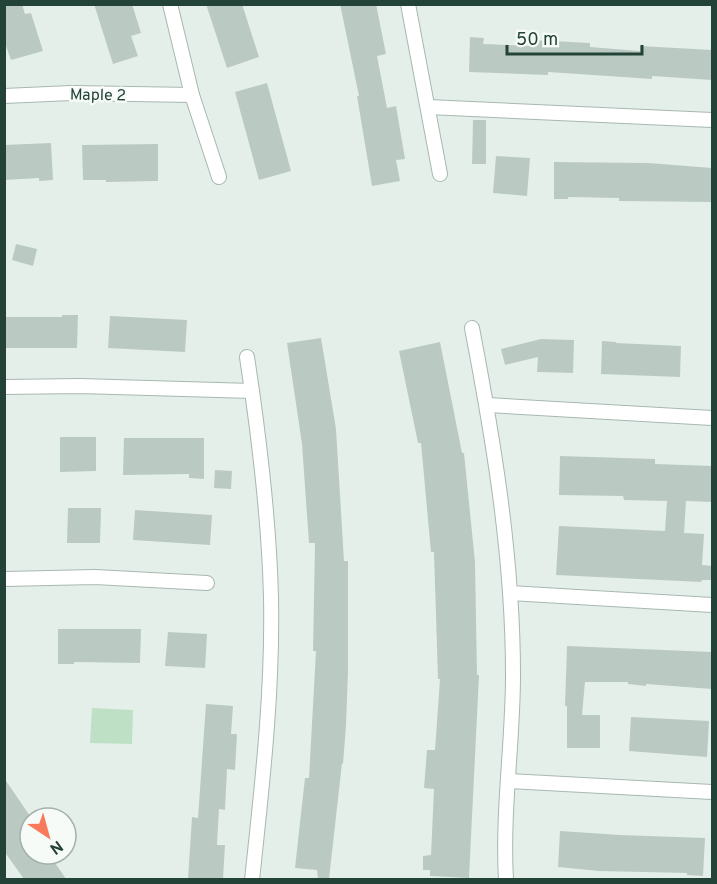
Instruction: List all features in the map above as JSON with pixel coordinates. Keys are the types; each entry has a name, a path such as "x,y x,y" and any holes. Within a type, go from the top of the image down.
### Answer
{"street":[{"path":"170,4 192,95 219,177"},
{"path":"408,4 440,174"},
{"name":"Maple 2","path":"4,96 70,93 192,95"},
{"path":"428,107 712,120"},
{"path":"472,328 502,502 510,593 513,675 509,781 505,819 506,879"},
{"path":"247,357 264,487 271,609 269,707 252,879"},
{"path":"4,387 80,386 252,391"},
{"path":"487,405 712,418"},
{"path":"4,579 95,577 207,583"},
{"path":"510,593 712,605"},
{"path":"509,781 712,792"}],"green space":[{"path":"92,708 133,710 132,744 90,743"}],"building":[{"path":"4,4 22,4 25,14 31,13 43,51 11,60 4,40"},
{"path":"94,4 132,4 141,33 131,36 138,56 113,64"},
{"path":"206,4 242,4 259,57 227,68"},
{"path":"340,4 376,4 386,54 377,56 387,108 396,106 405,159 396,160 400,181 372,186 357,96 359,96"},
{"path":"470,37 484,38 483,44 534,46 534,40 590,43 590,47 640,51 640,46 712,50 712,80 652,76 652,79 548,72 548,75 469,72"},
{"path":"267,83 291,171 259,180 235,92"},
{"path":"473,120 486,120 486,164 472,164"},
{"path":"51,143 53,180 39,181 39,178 4,180 4,145"},
{"path":"158,144 158,181 83,180 82,145"},
{"path":"496,156 530,158 527,196 493,193"},
{"path":"554,162 649,163 712,168 711,202 619,201 619,198 568,197 568,199 554,199"},
{"path":"16,244 37,249 33,266 12,260"},
{"path":"62,315 78,315 77,348 4,348 4,317 62,317"},
{"path":"110,316 187,320 185,352 108,348"},
{"path":"321,338 336,429 344,561 348,561 346,726 329,879 318,879 317,870 295,868 305,778 309,778 316,651 313,651 315,543 309,543 302,444 287,343"},
{"path":"541,339 574,340 573,373 537,372 538,357 505,365 501,349"},
{"path":"602,341 681,346 680,377 601,374"},
{"path":"440,342 462,453 464,453 475,562 477,675 479,675 469,878 430,876 430,870 423,870 423,856 431,855 434,789 424,788 427,750 435,750 440,679 438,679 434,552 431,552 421,443 418,443 399,351"},
{"path":"60,437 96,437 96,471 60,472"},
{"path":"124,438 204,438 204,479 189,478 189,474 123,475"},
{"path":"560,456 655,459 655,464 712,466 712,502 686,501 684,533 704,534 702,565 712,566 712,580 701,582 556,575 559,526 665,531 667,501 624,500 623,496 559,495"},
{"path":"215,470 232,471 231,489 214,488"},
{"path":"68,508 101,508 100,543 67,543"},
{"path":"135,510 212,515 210,545 133,540"},
{"path":"58,629 141,629 140,663 74,662 74,664 58,664"},
{"path":"168,632 207,634 205,668 165,666"},
{"path":"567,646 712,652 712,689 646,684 646,686 628,684 628,682 585,682 582,715 600,715 600,748 567,748 567,706 565,706"},
{"path":"206,704 233,706 231,734 237,734 235,770 227,769 225,810 219,809 217,845 225,845 223,879 188,879 192,817 198,818"},
{"path":"631,717 709,721 707,757 629,751"},
{"path":"4,778 23,806 18,806 18,866 57,866 66,879 24,879 4,851"},
{"path":"560,831 705,838 703,876 687,875 687,873 599,871 558,867"}]}
